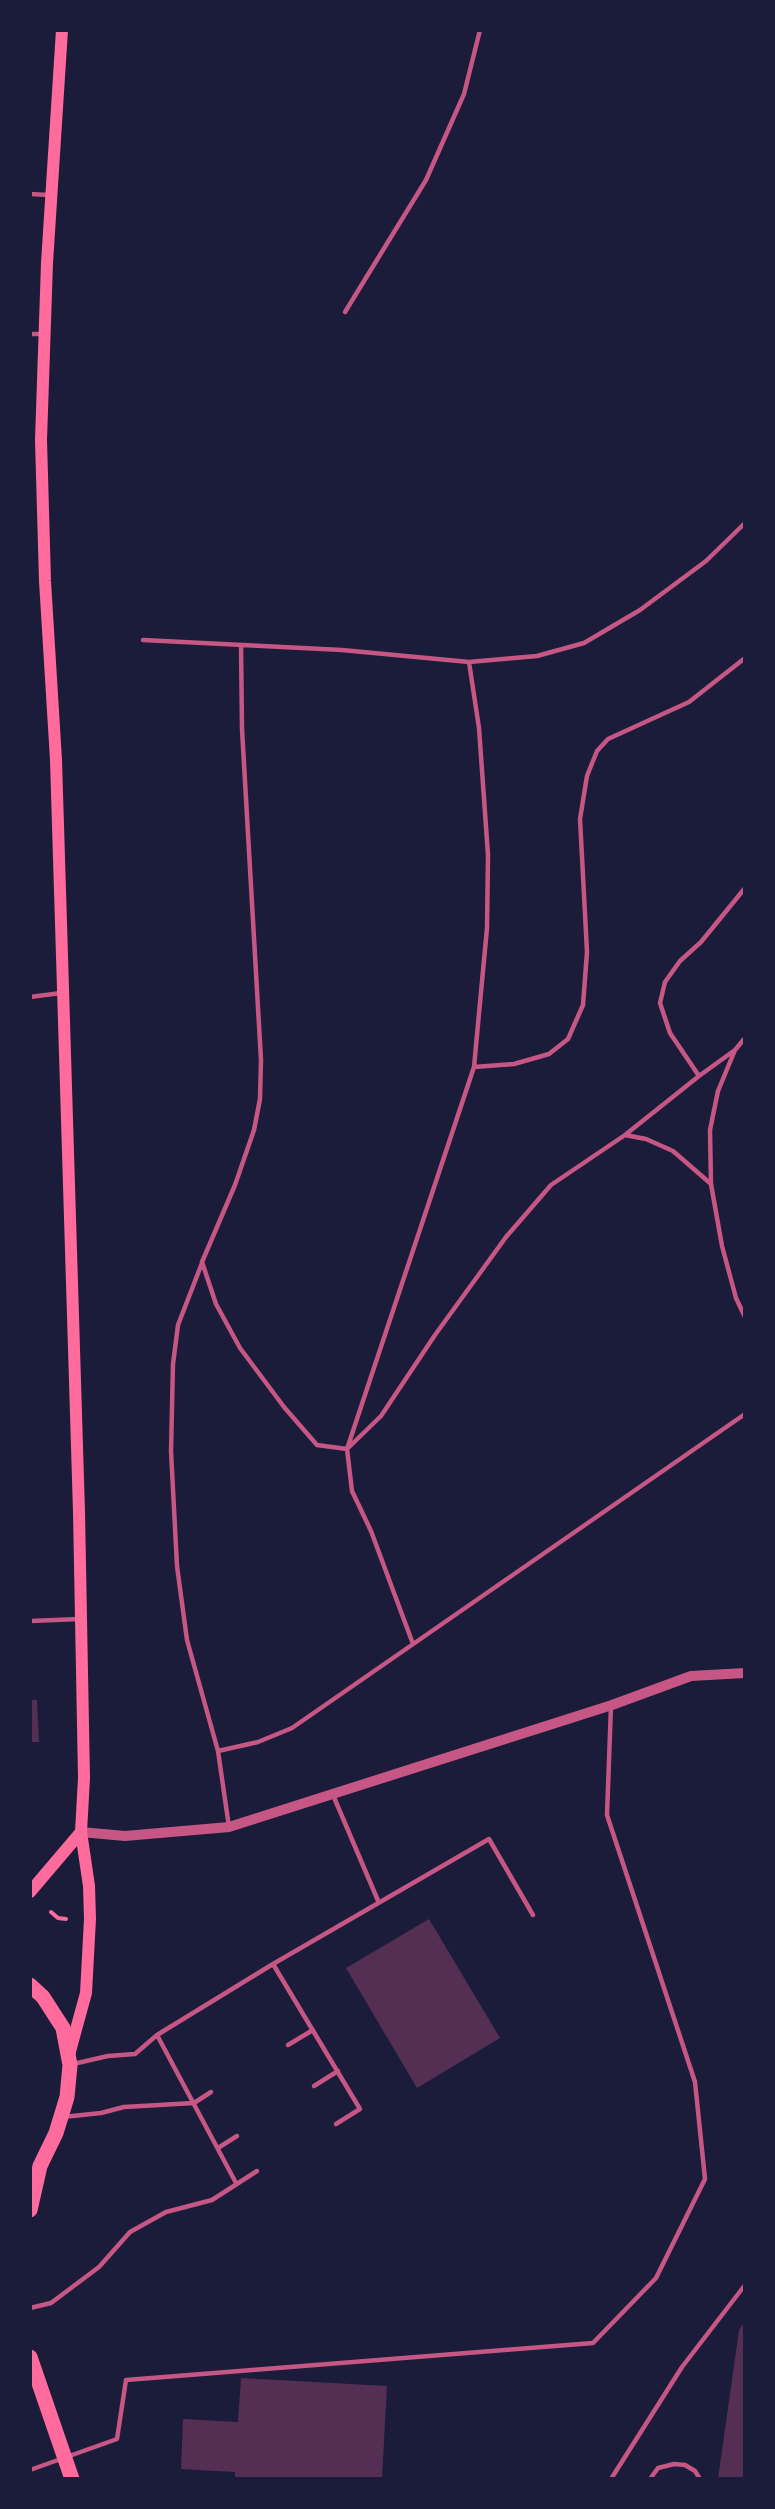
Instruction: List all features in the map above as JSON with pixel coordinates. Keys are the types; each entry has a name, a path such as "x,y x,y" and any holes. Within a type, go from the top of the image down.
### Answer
{"main road":[{"path":"30,2210 35,2170 56,2133 66,2097 69,2060 86,1994 89,1886 81,1832 84,1778 79,1501 56,760 42,505 41,382 62,30"},
{"path":"30,1892 81,1832"},
{"path":"30,1984 44,1997 63,2028 69,2060"},
{"path":"30,2357 72,2479"}],"street":[{"path":"81,1832 125,1836 230,1827 612,1705 691,1676 745,1673"}],"lane":[{"path":"345,312 426,180 464,94 480,30"},
{"path":"30,194 51,195"},
{"path":"30,334 44,334"},
{"path":"143,640 342,650 469,662 537,656 584,643 640,610 706,561 745,523"},
{"path":"230,1827 218,1751 187,1640 177,1566 171,1451 173,1364 178,1325 235,1185 254,1130 260,1099 261,1060 243,740 241,645"},
{"path":"474,1066 514,1064 549,1054 567,1039 583,1005 587,952 580,819 587,776 597,751 608,739 689,702 745,658"},
{"path":"413,1644 371,1531 352,1491 347,1449 474,1066 488,928 488,855 479,728 469,662"},
{"path":"699,1076 670,1033 660,1003 662,993 665,982 680,961 701,942 745,888"},
{"path":"30,997 63,993"},
{"path":"347,1449 381,1416 435,1335 506,1237 551,1185 625,1135 735,1050 745,1038"},
{"path":"735,1050 718,1091 710,1130 711,1185 722,1246 736,1298 745,1317"},
{"path":"625,1135 646,1138 673,1151 711,1185"},
{"path":"202,1262 216,1304 240,1348 284,1407 317,1445 347,1449"},
{"path":"218,1751 258,1742 292,1728 745,1414"},
{"path":"30,1621 80,1619"},
{"path":"30,2469 117,2439 126,2380 593,2343 656,2278 705,2179 695,2082 607,1815 612,1705"},
{"path":"333,1794 379,1903"},
{"path":"69,2060 135,2054 157,2035 273,1964 489,1839 533,1915"},
{"path":"273,1964 360,2109 336,2124"},
{"path":"288,2045 313,2030"},
{"path":"157,2035 236,2183"},
{"path":"314,2086 338,2071"},
{"path":"60,2118 101,2114 124,2107 194,2103 211,2092"},
{"path":"218,2148 237,2136"},
{"path":"30,2308 51,2303 99,2267 130,2232 166,2212 212,2200 257,2171"},
{"path":"611,2479 682,2367 745,2285"},
{"path":"650,2479 658,2468 674,2464 685,2465 695,2470 700,2479"}],"path":[{"path":"51,1912 58,1918 70,1919"}],"building":[{"path":"30,1700 37,1700 39,1742 30,1742"},
{"path":"429,1919 500,2038 417,2088 346,1968"},
{"path":"745,2321 745,2479 718,2479 739,2330"},
{"path":"241,2378 387,2386 382,2479 235,2479 235,2472 181,2469 183,2419 238,2422"}]}
